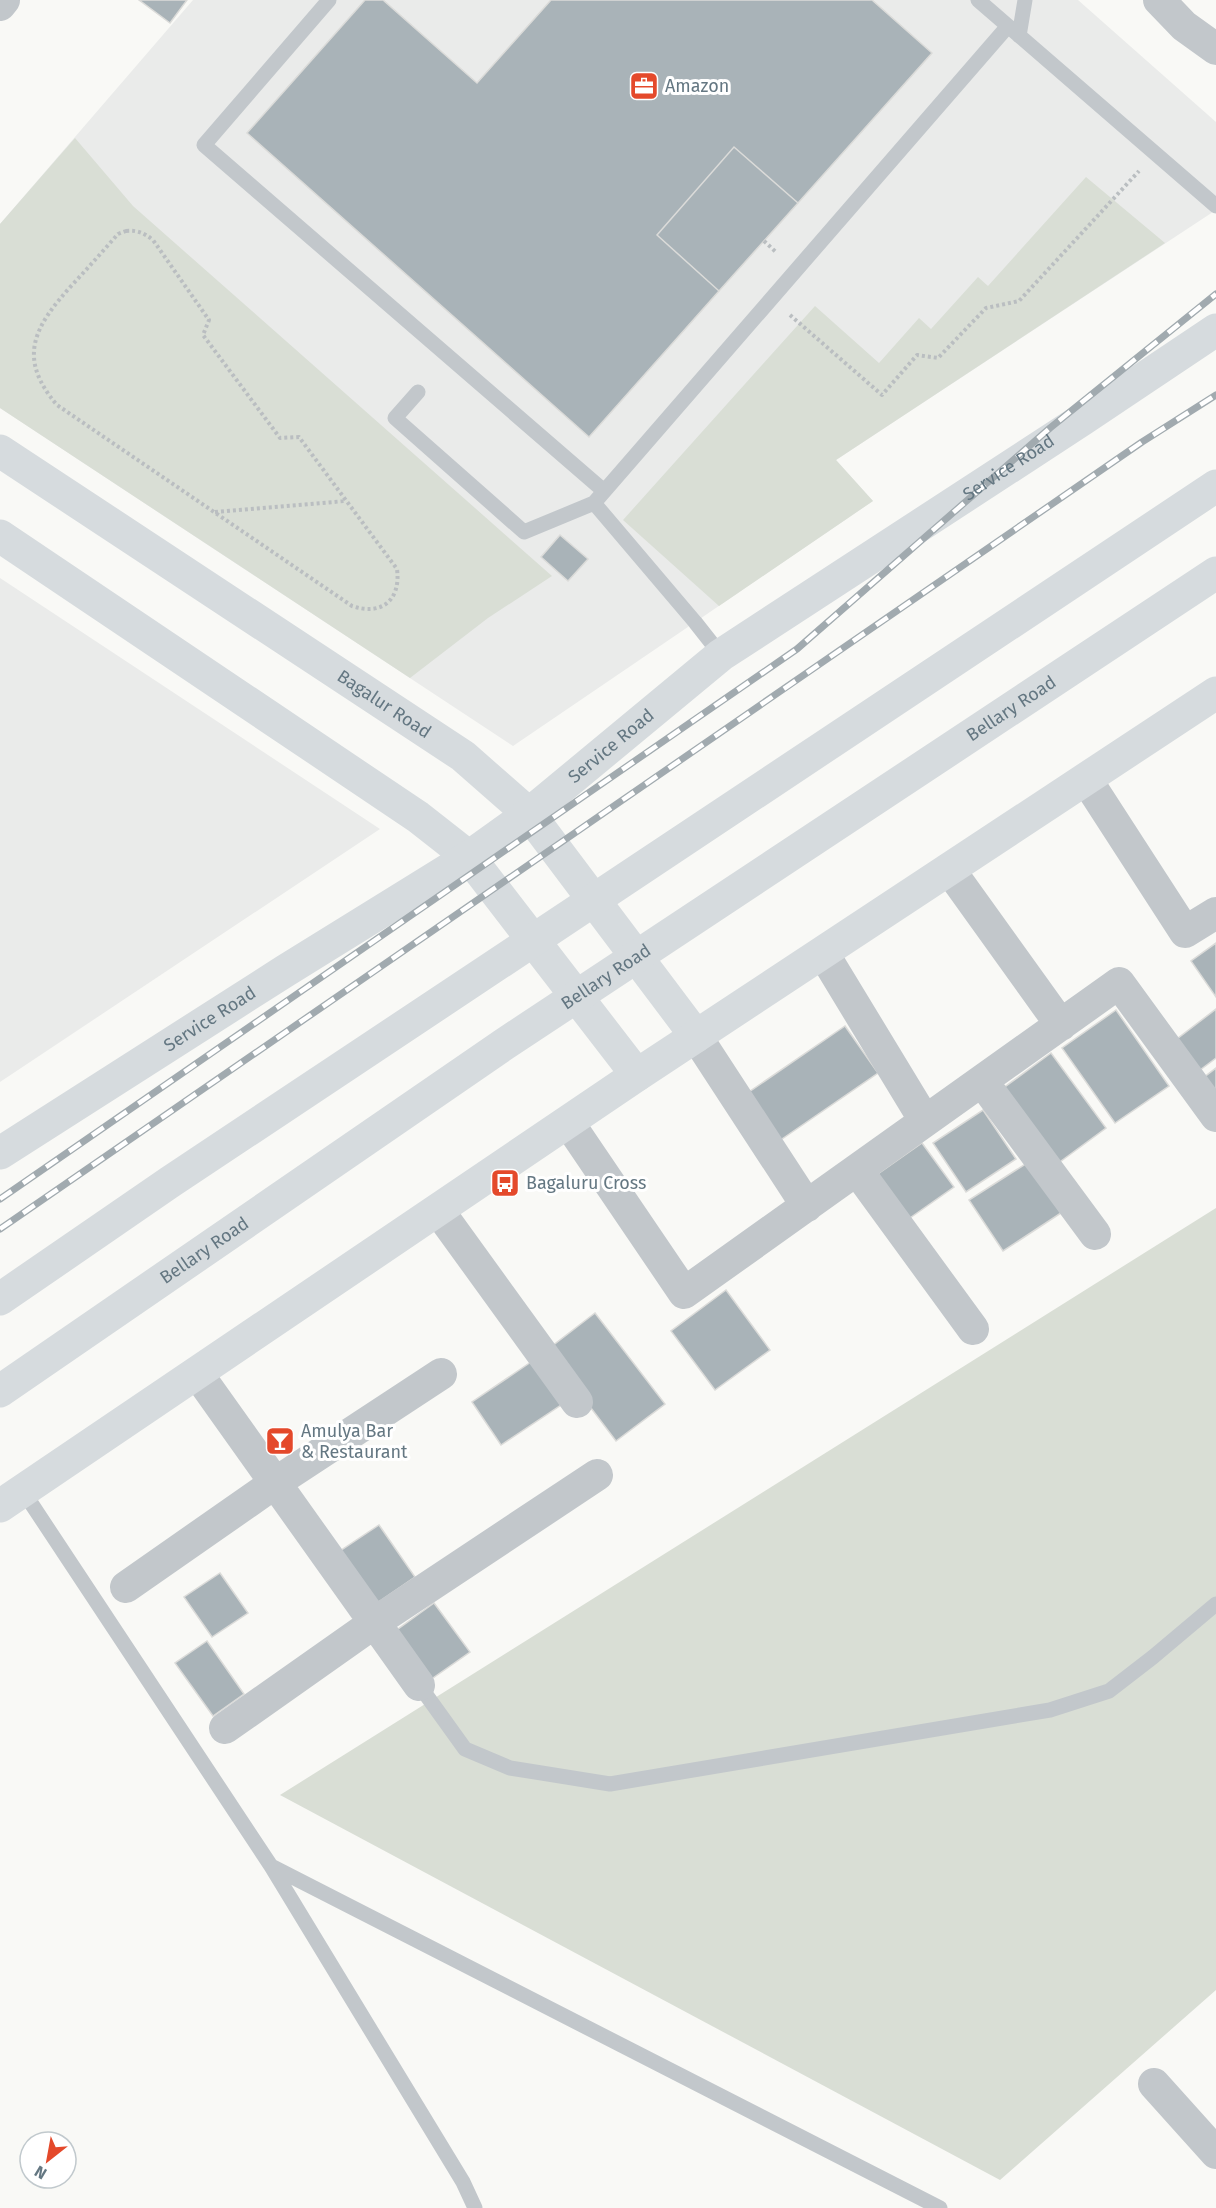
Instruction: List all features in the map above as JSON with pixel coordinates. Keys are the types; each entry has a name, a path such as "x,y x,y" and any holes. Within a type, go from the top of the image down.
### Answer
{"main road":[{"name":"Service Road","path":"0,1153 469,856 529,814 721,655 1216,330"},
{"name":"Bagalur Road","path":"0,451 463,756 529,814 696,1036"},
{"path":"0,1299 190,1169 1216,486"},
{"path":"0,536 418,818 469,856 637,1075"},
{"name":"Bellary Road","path":"0,1391 503,1045 1216,573"},
{"path":"12,1499 637,1075 1216,693"}],"street":[{"path":"0,5 4,0"},
{"path":"1159,0 1184,26 1216,49"},
{"path":"1086,779 1185,932 1216,914"},
{"path":"949,869 1061,1025"},
{"path":"823,953 925,1121"},
{"path":"568,1122 684,1293 1119,983 1216,1116"},
{"path":"696,1036 807,1206"},
{"path":"982,1081 1095,1234"},
{"path":"857,1170 973,1329"},
{"path":"438,1210 577,1402"},
{"path":"197,1373 419,1685"},
{"path":"126,1587 275,1483 441,1374"},
{"path":"225,1728 374,1623 597,1475"},
{"path":"1154,2084 1216,2153"}],"lane":[{"path":"329,0 204,145 599,497 721,655"},
{"path":"978,0 1216,206"},
{"path":"418,392 395,418 524,532 599,497 771,298 1014,31 1025,0"},
{"path":"12,1499 271,1866 463,2182 475,2208"},
{"path":"419,1685 465,1749 510,1768 610,1784 1050,1710 1110,1690 1216,1604"},
{"path":"271,1866 940,2208"}],"path":[{"path":"771,298 882,395 918,355 938,358 986,308 1019,302 1155,153"},
{"path":"135,231 153,240 209,320 203,335 280,438 299,437 397,569 399,580 397,590 383,606 373,610 352,606 215,512 57,405 46,392 39,377 35,350 41,323 118,234 135,231"},
{"path":"215,512 346,501"}],"shaded area":[{"path":"193,0 1078,0 1216,122 1216,210 836,460 873,501 513,746 0,408 0,224"},
{"path":"75,138 133,206 552,576 488,618 410,678 0,408 0,224"},
{"path":"1086,177 1165,243 836,460 873,501 719,606 623,520 815,306 879,363 919,318 931,329 978,277 988,286"},
{"path":"0,578 380,829 0,1082"},
{"path":"1216,1208 1216,1990 1000,2180 280,1795"}],"building":[{"path":"139,0 187,0 170,23"},
{"path":"365,0 383,0 477,83 551,0 872,0 932,53 798,203 734,147 657,235 719,291 589,437 247,133"},
{"path":"734,147 798,203 719,291 657,235"},
{"path":"560,535 588,559 568,581 541,557"},
{"path":"1216,943 1216,997 1191,961"},
{"path":"1216,1009 1216,1058 1196,1073 1173,1042"},
{"path":"1116,1010 1169,1086 1115,1123 1062,1048"},
{"path":"845,1026 878,1073 779,1141 746,1094"},
{"path":"1051,1053 1106,1128 1057,1164 1002,1089"},
{"path":"1216,1068 1216,1097 1203,1078"},
{"path":"983,1110 1016,1159 966,1192 933,1143"},
{"path":"922,1143 954,1187 907,1220 875,1176"},
{"path":"1027,1163 1061,1213 1003,1251 969,1200"},
{"path":"726,1290 770,1350 715,1390 671,1331"},
{"path":"595,1313 665,1404 616,1441 547,1350"},
{"path":"531,1362 561,1405 501,1445 472,1402"},
{"path":"379,1525 415,1577 377,1603 340,1551"},
{"path":"220,1573 248,1613 212,1637 184,1597"},
{"path":"434,1603 470,1652 430,1680 394,1632"},
{"path":"207,1641 244,1694 213,1716 175,1663"}],"railway":[{"path":"0,1199 797,649 1050,428 1216,294"},
{"path":"0,1229 1142,442 1216,395"}],"place":[{"name":"Amazon","path":"644,86"},
{"name":"Bagaluru Cross","path":"505,1183"},
{"name":"Amulya Bar & Restaurant","path":"280,1441"}]}
